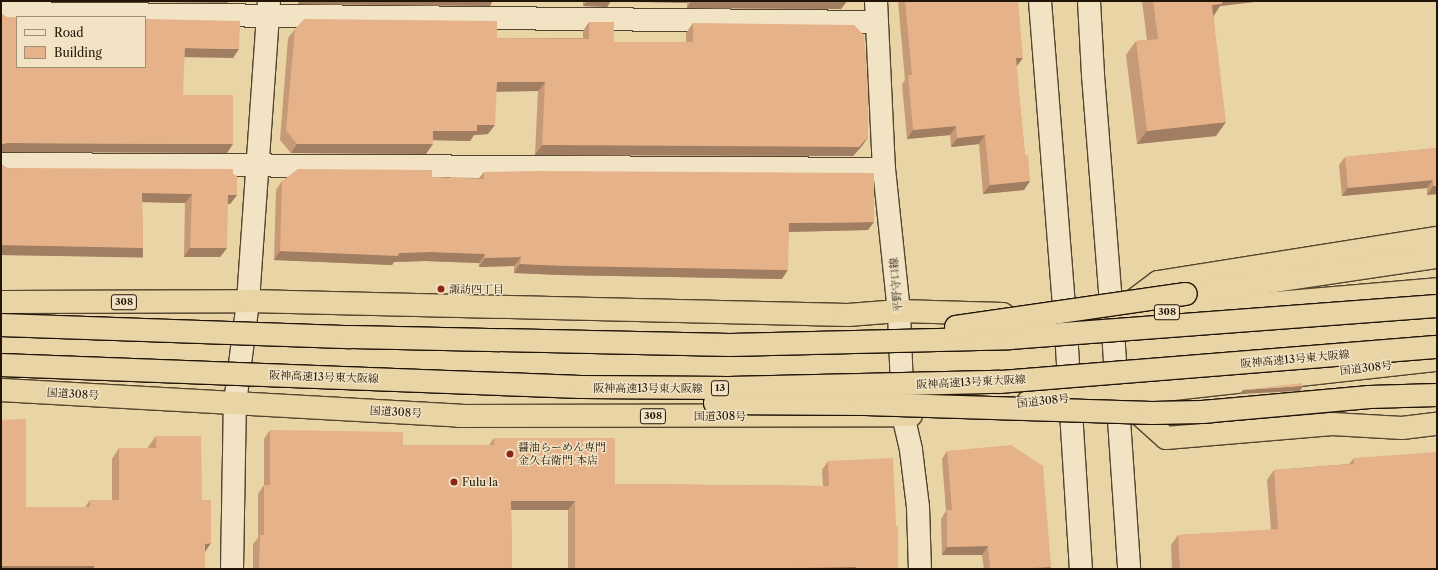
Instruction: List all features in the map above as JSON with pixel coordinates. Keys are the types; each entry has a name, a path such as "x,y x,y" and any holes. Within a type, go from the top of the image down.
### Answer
{"highway":[{"path":"1112,316 1158,282 1437,238"},
{"path":"730,345 843,338 1013,320 1437,257"},
{"name":"308","path":"1,302 248,301 848,315 899,312 1112,316 1437,289"},
{"path":"1,325 351,337 730,345 1010,338 1437,306"},
{"name":"阪神高速13号東大阪線","path":"1,365 581,387 864,386 1000,382 1437,347"},
{"name":"国道308号","path":"1,390 459,416 903,416 1070,398 1118,395 1437,360"},
{"path":"351,378 479,393 582,400 865,404 1152,413 1202,412 1369,397 1437,395"},
{"path":"1118,395 1166,438 1332,424 1402,428 1437,424"}],"street":[{"name":"平野守口線","path":"876,1 884,169 899,312 903,416 911,450 918,507 920,569"},
{"path":"1040,1 1065,316 1081,569"},
{"path":"1089,1 1092,75 1118,395 1129,569"},
{"path":"232,569 235,403 248,301 268,8"},
{"path":"1,13 268,8 877,22"},
{"path":"1,164 884,169"}],"building":[{"path":"905,1 1018,1 1023,58 1016,58 1025,155 1028,155 1030,181 990,185 985,135 957,138 956,126 913,130 908,75 912,75"},
{"path":"1153,1 1222,1 1222,4 1212,5 1226,122 1147,131 1136,41 1158,39"},
{"path":"1,13 7,17 16,17 16,68 146,68 146,19 240,21 239,49 185,48 183,95 233,95 233,144 1,144"},
{"path":"304,19 497,21 497,38 589,39 589,22 614,22 614,42 693,42 693,23 854,25 864,35 868,90 868,137 859,147 542,145 545,82 497,82 495,125 477,125 477,131 433,131 433,144 297,144 286,130 295,29"},
{"path":"1437,148 1437,186 1433,186 1433,180 1348,188 1345,157"},
{"path":"1,164 7,168 233,169 233,174 237,176 237,195 228,195 227,248 190,248 192,194 142,193 143,248 1,245"},
{"path":"298,169 432,170 432,177 484,179 484,172 540,171 874,173 874,222 789,223 788,270 520,264 521,257 485,258 485,254 431,252 399,253 398,256 280,251 282,181"},
{"path":"1302,383 1303,386 1243,390"},
{"path":"26,419 26,507 90,507 90,500 119,500 119,448 156,448 156,436 201,436 202,500 211,500 211,543 205,544 205,569 94,569 94,566 1,566 1,420"},
{"path":"270,430 403,432 403,445 494,445 494,438 615,438 615,484 829,486 828,461 893,458 896,526 898,526 898,569 856,569 856,567 797,569 575,569 575,501 511,501 512,569 259,569 260,535 264,535 264,485 270,485"},
{"path":"1011,445 1043,466 1051,567 1033,569 990,569 988,546 947,547 947,510 952,510 947,451"},
{"path":"1437,452 1437,569 1180,569 1178,535 1278,529 1274,470 1354,464 1354,458"}],"place":[{"name":"諏訪四丁目","path":"441,289"},
{"name":"醤油らーめん専門 金久右衛門 本店","path":"510,454"},
{"name":"Fulu la","path":"454,482"}]}
